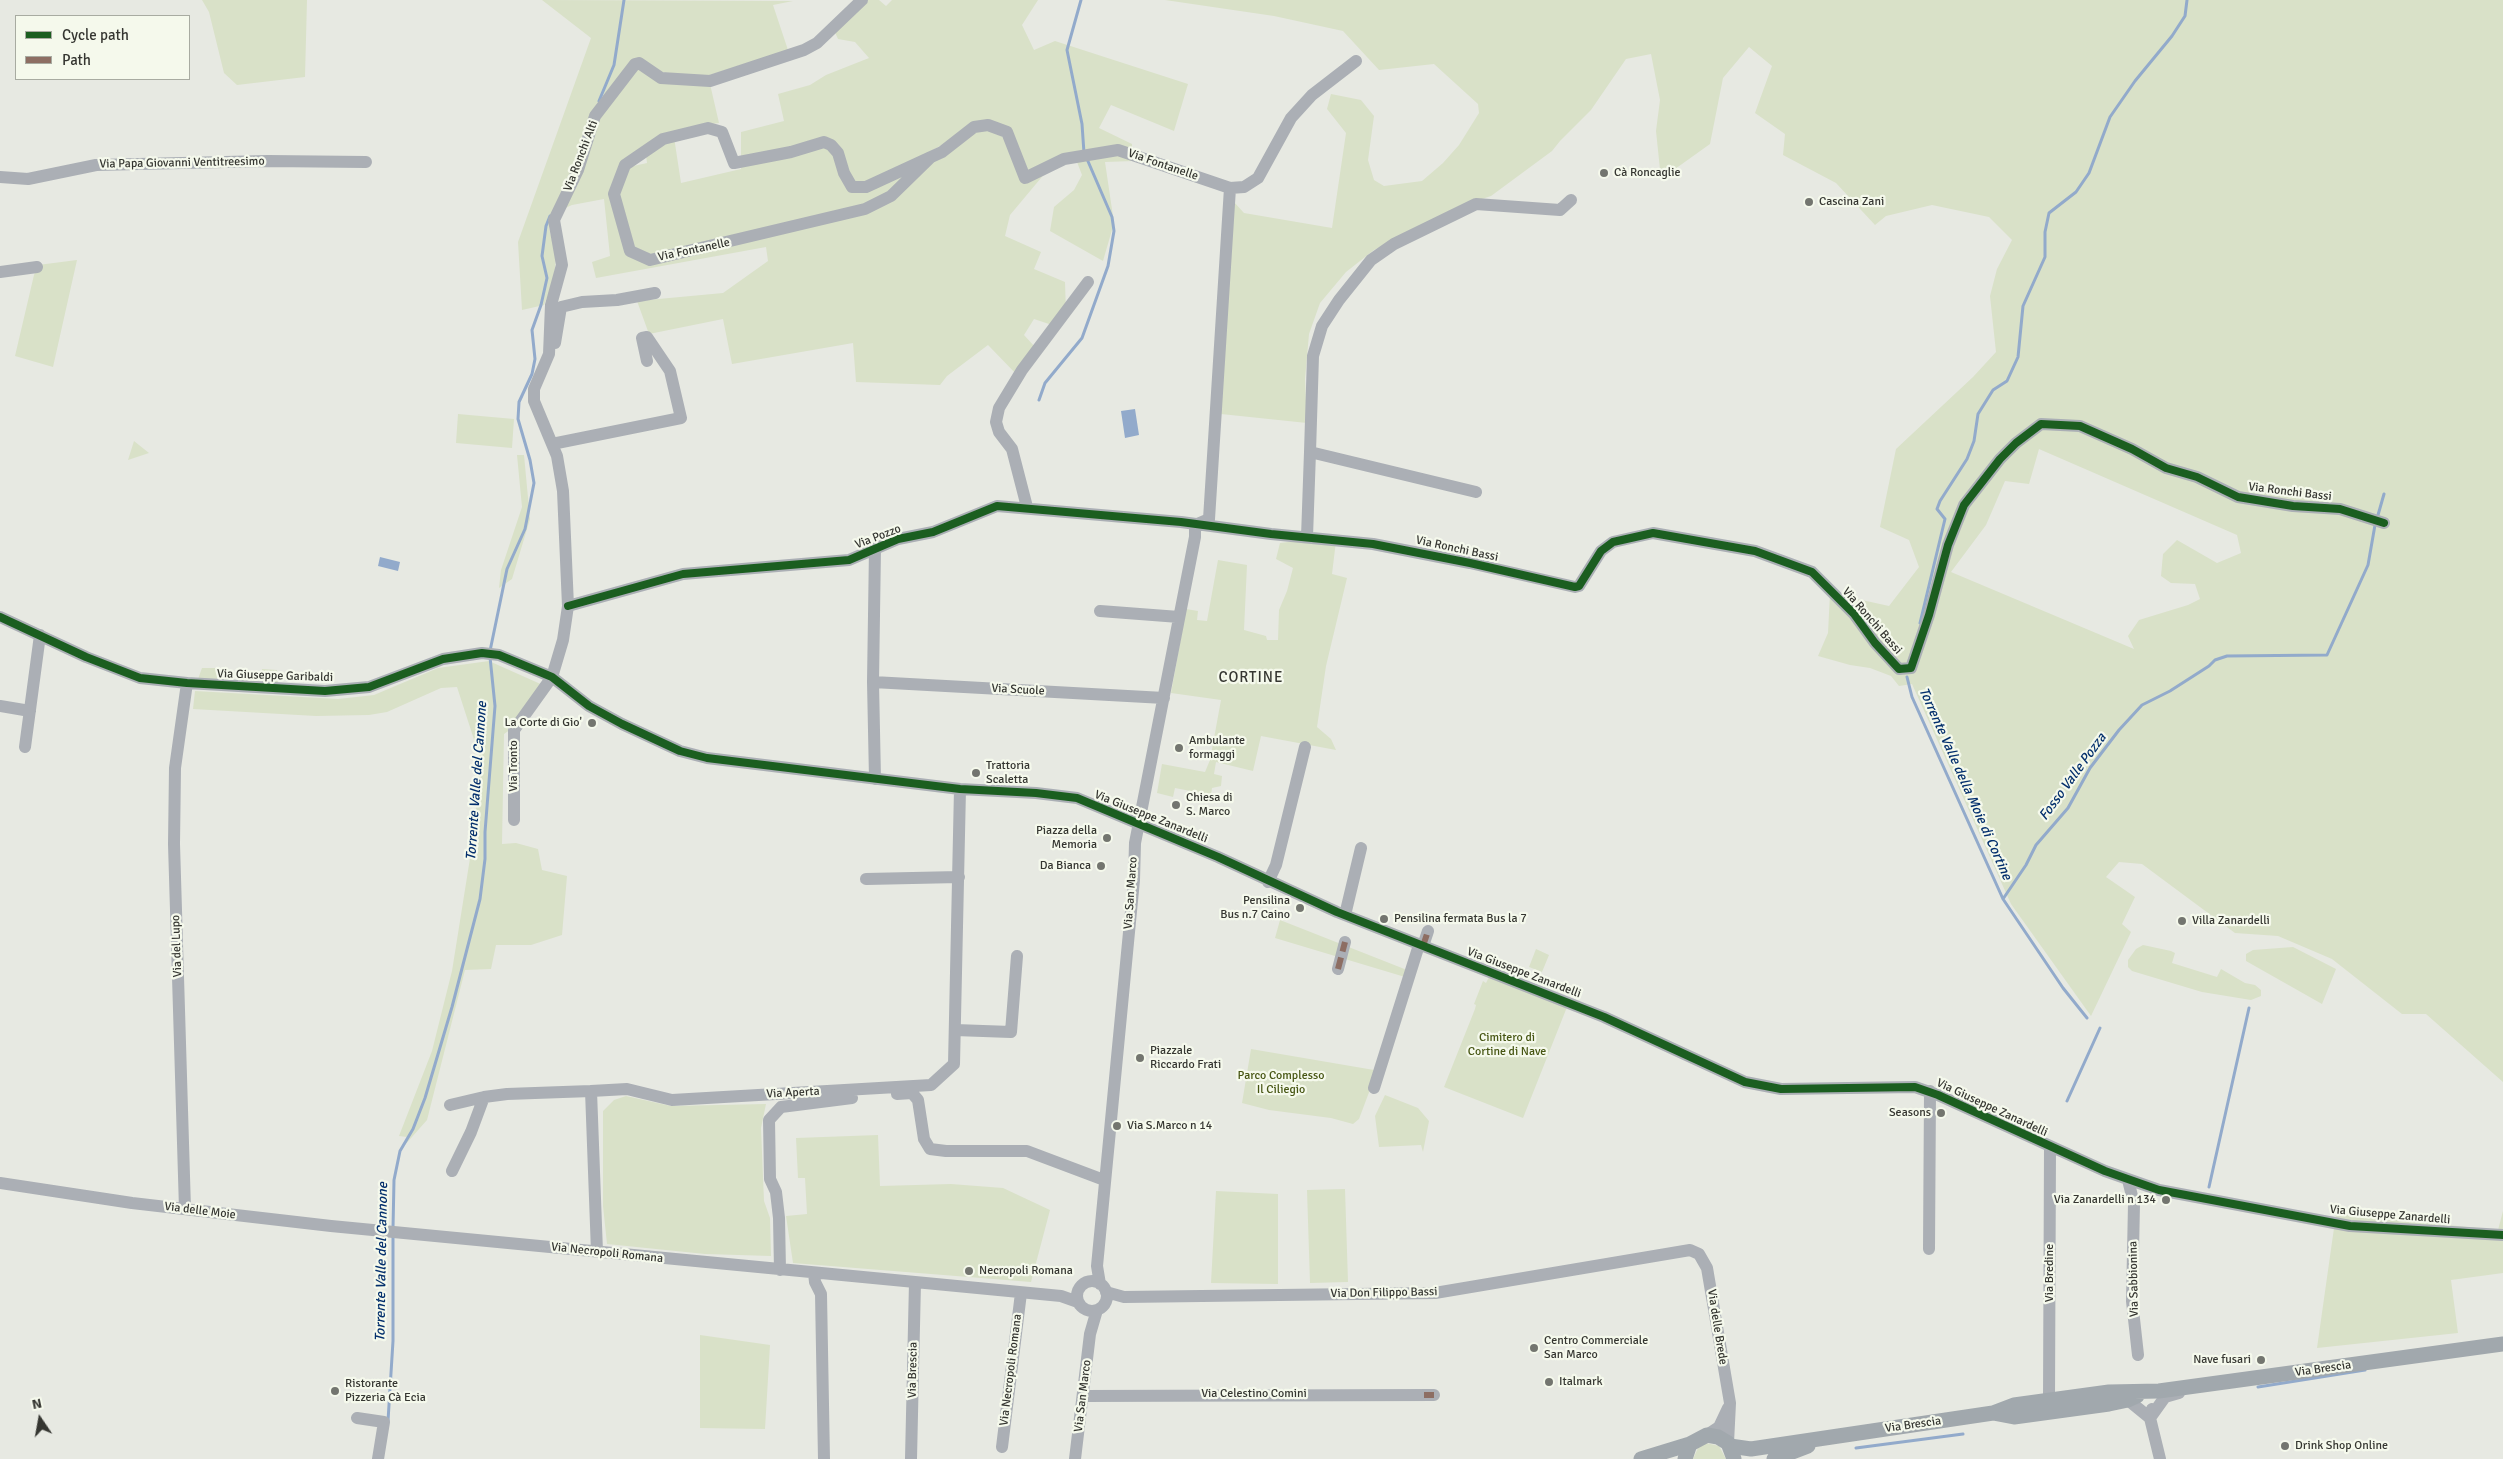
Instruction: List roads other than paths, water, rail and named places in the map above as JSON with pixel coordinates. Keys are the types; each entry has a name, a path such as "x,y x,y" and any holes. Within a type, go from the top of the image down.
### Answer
{"main road":[{"name":"Via Brescia","path":"1707,1435 1718,1437 1731,1449 1751,1449 1993,1413 2014,1405 2109,1392 2143,1393 2503,1344"},
{"name":"Via Brescia","path":"1993,1413 2014,1417 2128,1400 2143,1393"},
{"path":"1641,1459 1690,1444 1707,1435"},
{"name":"Via Brescia","path":"1774,1459 1832,1436"},
{"path":"1685,1459 1690,1444"}],"street":[{"name":"Via Ronchi Alti","path":"568,606 563,491 552,444 534,401 534,389 549,354 550,305 562,265 554,220 578,170 595,116 634,65 640,63 661,78 710,81 815,44 862,0"},
{"path":"1195,525 1209,519 1230,188 1244,187 1258,178 1292,118 1312,95 1356,61"},
{"name":"Via Fontanelle","path":"931,157 891,196 865,209 650,260 630,251 614,194 625,166 663,139 708,128 722,132 734,163 791,152 824,142 831,145 838,153 844,174 852,187 866,187 931,157 942,152 974,127 988,125 1007,132 1025,178 1064,159 1118,150 1230,188"},
{"name":"Via Papa Giovanni Ventitreesimo","path":"0,177 28,179 96,165 268,161 366,162"},
{"path":"1307,537 1312,356 1322,326 1339,300 1371,260 1394,244 1476,204 1560,210 1571,200"},
{"path":"0,272 37,267"},
{"path":"1028,507 1012,449 999,432 996,422 999,408 1022,370 1088,282"},
{"path":"549,354 555,347 561,307 576,302 617,300 655,293"},
{"path":"552,444 681,418 670,371 647,337 642,338 647,361"},
{"name":"Via Ronchi Bassi","path":"1195,525 1373,544 1575,587 1579,586 1601,551 1613,542 1634,536 1652,533 1755,550 1812,572 1854,614 1875,643 1899,669 1911,668 1929,615 1948,544 1964,504 2016,442 2041,424 2080,426 2132,449 2166,468 2197,477 2238,497 2293,506 2340,509 2384,523"},
{"path":"1310,452 1476,492"},
{"name":"Via Pozzo","path":"568,606 683,574 849,560 898,539 933,532 997,506 1028,507 1195,525"},
{"name":"Via San Marco","path":"1076,1459 1097,1266 1138,823 1164,698 1195,525"},
{"path":"875,548 873,682 875,780"},
{"name":"Via Tronto","path":"514,820 514,730 552,677 563,640 568,606"},
{"path":"1100,611 1179,617"},
{"name":"Via Giuseppe Garibaldi","path":"0,617 86,657 140,678 187,683 325,690 369,688 443,659 482,653 499,655 552,677"},
{"path":"25,747 40,635"},
{"name":"Via Giuseppe Zanardelli","path":"552,677 589,706 680,751 740,764 960,789 1036,793 1076,798 1218,857 1268,882 1345,915 1604,1017 1745,1082 1781,1089 1850,1090 1901,1087 1930,1091 2050,1147 2128,1180 2147,1186 2187,1196 2350,1226 2503,1235"},
{"name":"Via Scuole","path":"873,682 1164,698"},
{"name":"Via del Lupo","path":"185,1209 174,844 175,768 187,683"},
{"path":"0,706 30,711"},
{"path":"1268,882 1276,866 1305,747"},
{"name":"Via Aperta","path":"450,1105 484,1097 626,1089 672,1100 931,1085 954,1064 960,789"},
{"path":"1345,915 1361,848"},
{"path":"866,878 959,877"},
{"path":"1374,1088 1421,946 1428,931"},
{"path":"1338,969 1345,942"},
{"path":"955,1030 1011,1032 1017,956"},
{"path":"591,1091 597,1252"},
{"path":"1929,1249 1930,1091"},
{"name":"Via Aperta","path":"780,1270 779,1218 776,1192 770,1179 769,1120 776,1111 792,1104 912,1093 918,1100 924,1139 930,1149 1028,1152 1104,1180"},
{"path":"452,1171 471,1132 484,1097"},
{"name":"Via Bredine","path":"2050,1147 2050,1400"},
{"name":"Via Sabbionina","path":"2128,1180 2134,1204 2132,1301 2138,1355"},
{"name":"Via delle Moie","path":"0,1183 185,1209 394,1233"},
{"path":"2134,1204 2147,1186"},
{"name":"Via Necropoli Romana","path":"394,1233 1021,1293 1093,1296"},
{"name":"Via Don Filippo Bassi","path":"1093,1296 1435,1293 1690,1250 1699,1254"},
{"name":"Via delle Brede","path":"1699,1254 1707,1268 1730,1403 1731,1449"},
{"path":"814,1273 815,1282 821,1294 824,1459"},
{"path":"821,1294 829,1285 830,1275"},
{"name":"Via Brescia","path":"911,1459 915,1282"},
{"name":"Via Necropoli Romana","path":"1002,1447 1021,1293"},
{"path":"2150,1418 2165,1397 2171,1394 2251,1383 2274,1376"},
{"path":"2159,1391 2150,1418 2160,1459"},
{"name":"Via Celestino Comini","path":"1084,1396 1429,1395"},
{"path":"2128,1400 2150,1418"},
{"path":"1707,1435 1719,1427 1730,1403"},
{"path":"357,1418 384,1422 378,1459"}],"water":[{"path":"1135,409 1139,435 1125,438 1121,411"},
{"path":"380,557 400,562 398,571 378,566"}],"waterway":[{"name":"Torrente Valle del Cannone","path":"599,101 614,65 624,0"},
{"path":"1081,0 1067,50 1082,124 1084,153"},
{"name":"Torrente Valle della Moie di Cortine","path":"1920,623 1945,519 1937,509 1940,501 1967,459 1974,441 1978,414 1993,390 2007,381 2018,357 2023,306 2045,257 2045,232 2049,213 2076,192 2089,173 2110,117 2135,81 2172,36 2185,16 2187,0"},
{"path":"1039,400 1045,383 1082,338 1108,266 1114,231 1112,217 1087,159"},
{"name":"Torrente Valle del Cannone","path":"490,651 507,569 525,529 534,483 530,460 518,419 519,402 532,374 535,359 532,330 541,305 547,278 542,256 546,226 550,216"},
{"name":"Fosso Valle Pozza","path":"2378,515 2384,494"},
{"name":"Fosso Valle Pozza","path":"2087,1018 2063,988 2003,899 2026,865 2036,845 2068,808 2090,768 2119,730 2142,705 2170,691 2209,666 2215,660 2227,656 2327,655 2368,565 2375,525"},
{"name":"Torrente Valle del Cannone","path":"393,1228 394,1180 400,1151 413,1129 425,1098 452,1007 480,899 485,859 485,832 495,706 490,657"},
{"name":"Torrente Valle della Moie di Cortine","path":"1907,677 1912,697 2003,899"},
{"path":"2209,1187 2249,1008"},
{"name":"Fosso Valle Pozza","path":"2067,1101 2100,1028"},
{"name":"Torrente Valle del Cannone","path":"388,1421 393,1341 393,1235"},
{"path":"2258,1387 2365,1370"},
{"path":"1856,1448 1963,1434"}],"place":[{"name":"Cà Roncaglie","path":"1604,173"},
{"name":"Cascina Zani","path":"1809,202"},
{"name":"La Corte di Gio'","path":"592,723"},
{"name":"Ambulante formaggi","path":"1179,748"},
{"name":"Trattoria Scaletta","path":"976,773"},
{"name":"Chiesa di S. Marco","path":"1176,805"},
{"name":"Piazza della Memoria","path":"1107,838"},
{"name":"Da Bianca","path":"1101,866"},
{"name":"Pensilina Bus n.7 Caino","path":"1300,908"},
{"name":"Pensilina fermata Bus la 7","path":"1384,919"},
{"name":"Villa Zanardelli","path":"2182,921"},
{"name":"Piazzale Riccardo Frati","path":"1140,1058"},
{"name":"Seasons","path":"1941,1113"},
{"name":"Via S.Marco n 14","path":"1117,1126"},
{"name":"Via Zanardelli n 134","path":"2166,1200"},
{"name":"Necropoli Romana","path":"969,1271"},
{"name":"Centro Commerciale San Marco","path":"1534,1348"},
{"name":"Nave fusari","path":"2261,1360"},
{"name":"Italmark","path":"1549,1382"},
{"name":"Ristorante Pizzeria Cà Ecia","path":"335,1391"},
{"name":"Drink Shop Online","path":"2285,1446"}],"district":[{"name":"CORTINE","path":"1251,678"}],"park label":[{"name":"Cimitero di Cortine di Nave","path":"1507,1045"},
{"name":"Parco Complesso Il Ciliegio","path":"1281,1083"}]}
